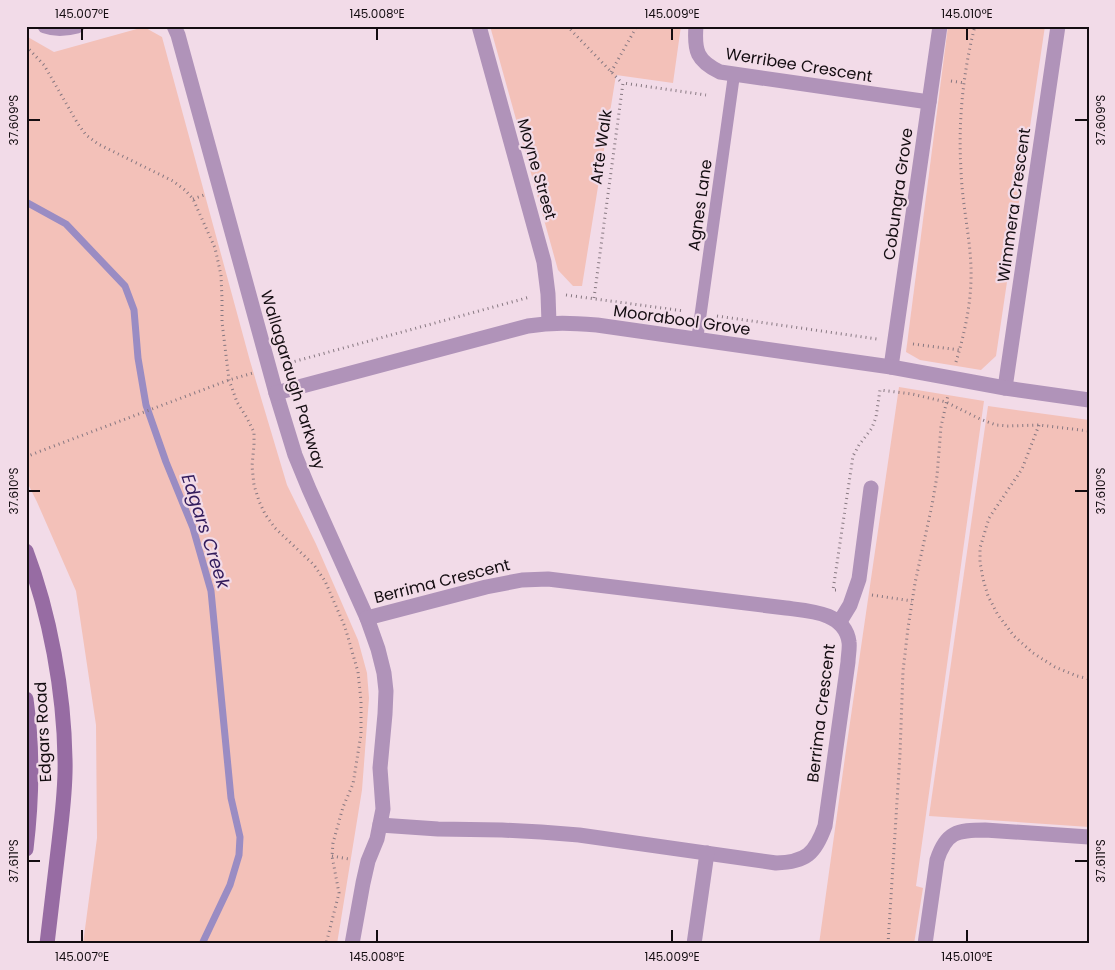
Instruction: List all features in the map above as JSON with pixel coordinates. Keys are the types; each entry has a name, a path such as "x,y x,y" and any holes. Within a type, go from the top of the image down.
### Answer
{"main road":[{"name":"Edgars Road","path":"26,551 48,621 57,670 66,760 63,806 47,944"},
{"name":"Edgars Road","path":"26,699 30,724 31,791 26,849"}],"street":[{"path":"45,26 61,29 77,26"},
{"name":"Wallagaraugh Parkway","path":"174,26 184,53 276,393 295,455 366,618 378,649 384,672 386,691 380,768 383,809 378,839 368,861 352,944"},
{"name":"Moyne Street","path":"478,26 544,262 547,278 549,323"},
{"name":"Werribee Crescent","path":"696,26 697,52 711,68 720,72 929,102"},
{"name":"Cobungra Grove","path":"891,367 940,26"},
{"name":"Wimmera Crescent","path":"1005,388 1058,26"},
{"name":"Moorabool Grove","path":"276,393 519,328 549,323 569,323 597,325 891,367 1005,388 1089,400"},
{"path":"839,623 850,605 859,579 871,488"},
{"name":"Berrima Crescent","path":"366,618 486,587 522,580 548,579 820,613 839,623 846,633 849,643 848,662 824,826 816,847 804,857 791,863 776,864 579,835 502,830 438,829 380,824"},
{"path":"925,944 940,850 951,836 969,830 985,830 1089,837"},
{"path":"694,944 706,853"}],"lane":[{"name":"Agnes Lane","path":"697,340 734,75"}],"path":[{"path":"567,26 622,83 706,95"},
{"path":"611,72 637,26"},
{"path":"888,944 900,754 901,708 908,628 915,583 937,476 941,427 951,378 965,330 971,286 971,267 962,190 960,140 965,83 975,26"},
{"path":"26,46 44,65 86,135 98,144 173,181 193,199 215,248 221,275 222,322 229,380 237,402 254,432 252,466 254,485 259,500 265,514 275,528 314,565 325,581 345,627 358,672 361,701 361,734 353,784 343,808 333,843 332,856 339,893 326,944"},
{"name":"Arte Walk","path":"594,298 622,83"},
{"path":"26,457 215,385"},
{"path":"946,402 996,425 1039,424 1089,431"},
{"path":"1039,424 1022,469 989,518 980,548 983,579 988,596 998,615 1014,636 1033,653 1054,667 1089,679"}],"shaded area":[{"path":"490,26 681,26 673,83 616,75 582,286 573,286 558,270"},
{"path":"948,26 1045,26 996,356 981,370 920,360 906,352"},
{"path":"144,27 162,37 250,361 287,485 316,544 358,640 367,673 369,698 362,790 337,944 83,944 97,838 96,725 76,591 26,480 26,36 54,52"},
{"path":"899,387 984,401 916,886 923,888 914,944 819,944 846,750"},
{"path":"988,406 1089,420 1089,827 929,816"}],"waterway":[{"name":"Edgars Creek","path":"26,202 66,224 125,286 134,310 138,358 146,405 166,462 193,528 211,591 231,798 240,837 239,855 230,885 202,944"}]}
